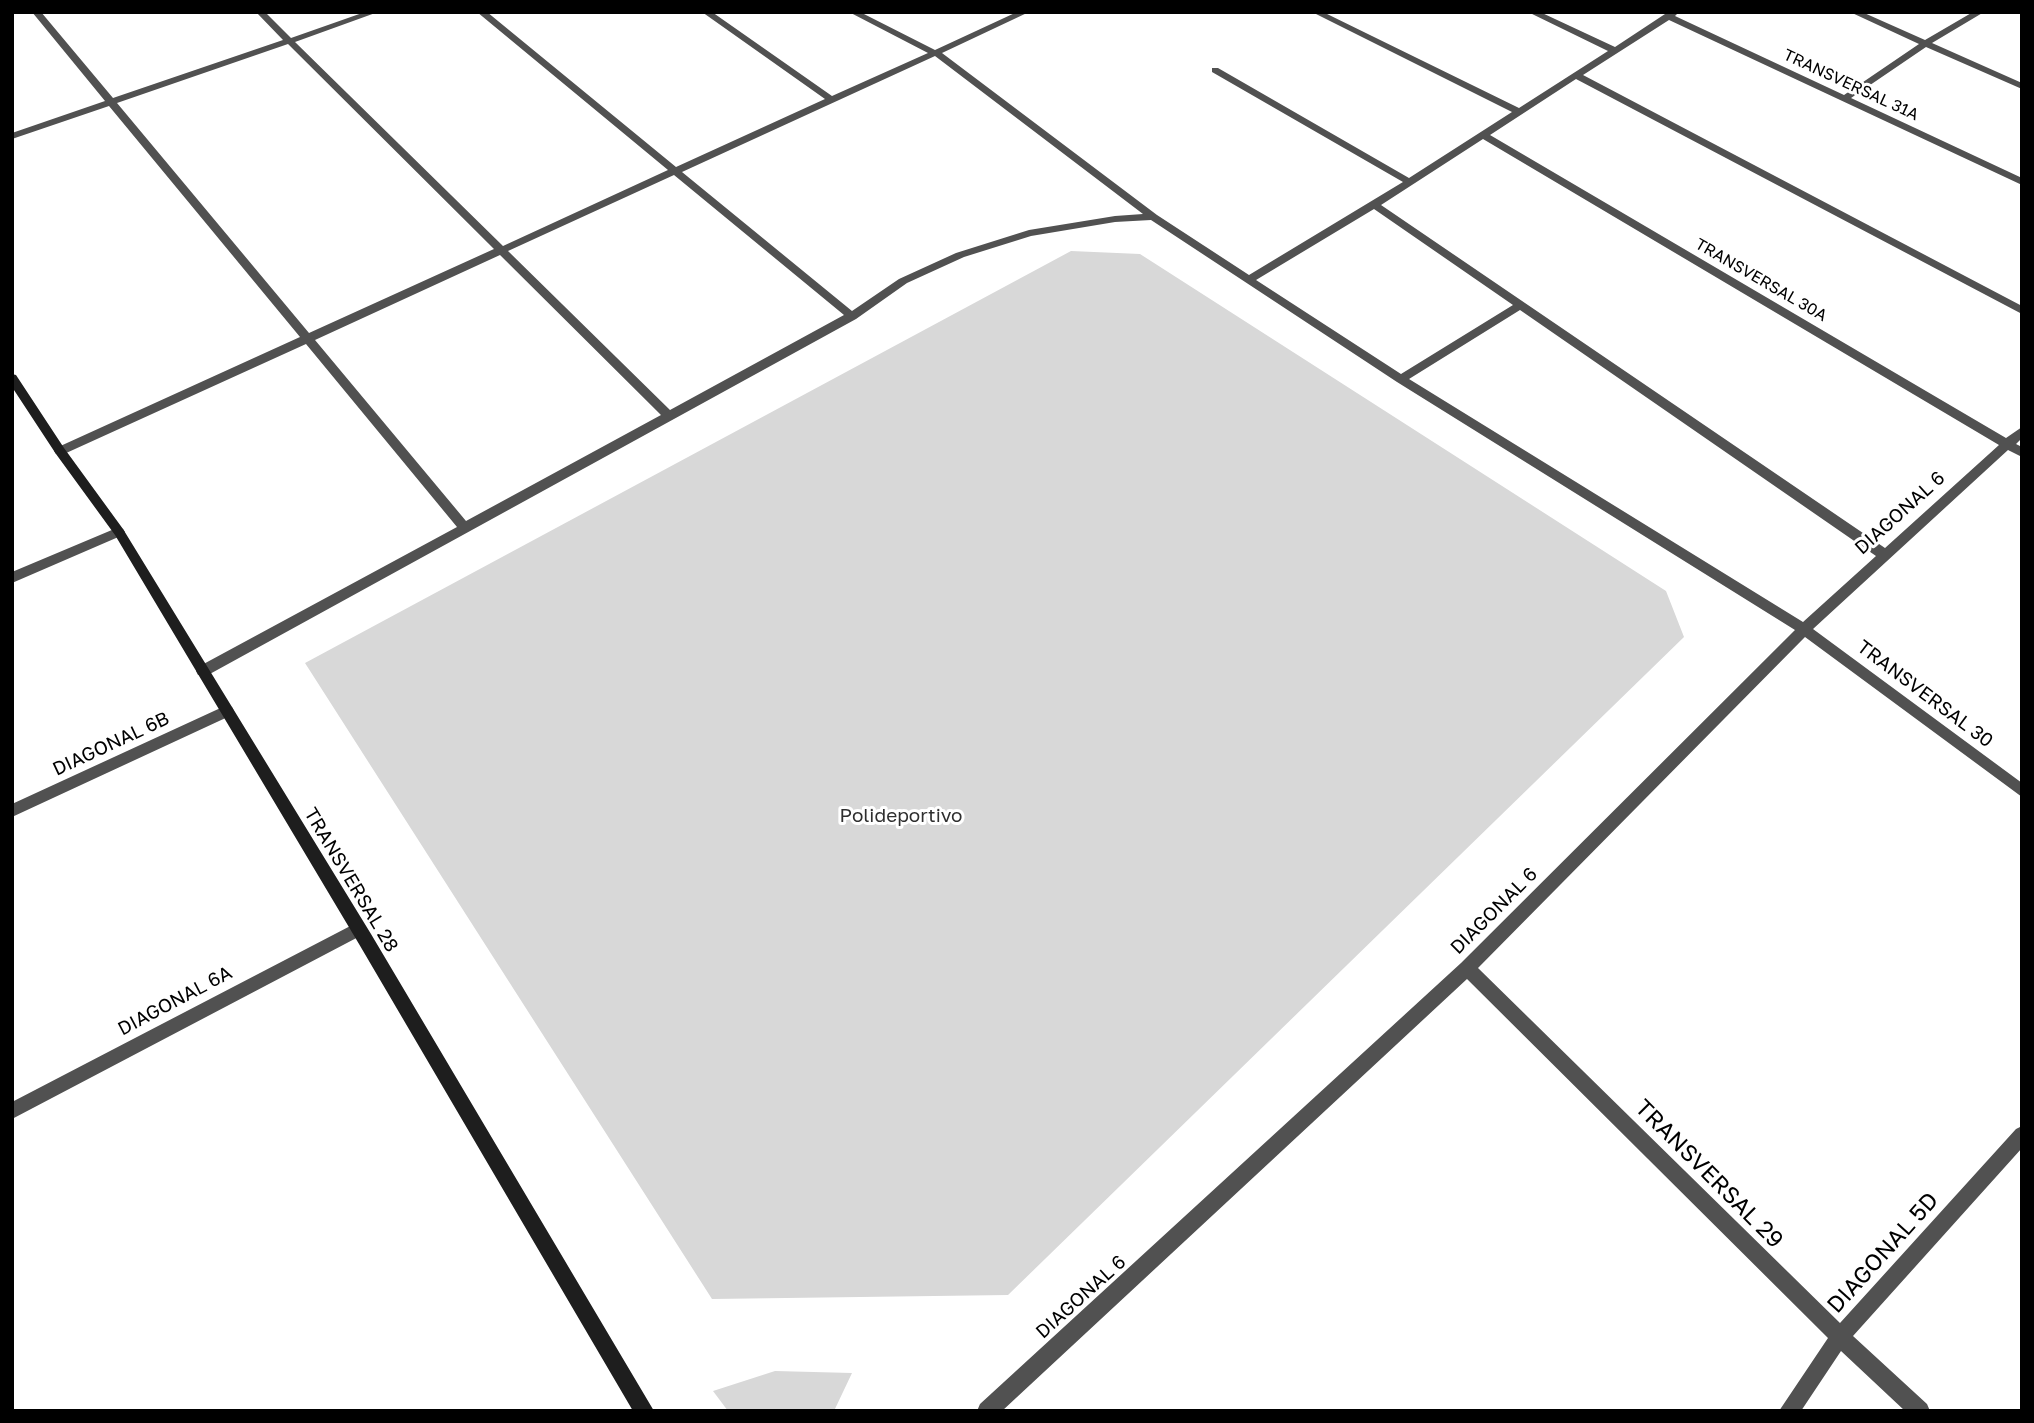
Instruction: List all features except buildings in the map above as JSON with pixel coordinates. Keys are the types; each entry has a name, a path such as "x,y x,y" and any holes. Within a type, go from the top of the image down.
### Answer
{"main road":[{"name":"TRANSVERSAL 28","path":"12,378 60,451 119,532 643,1411"}],"street":[{"path":"36,12 465,528"},
{"path":"260,12 669,416"},
{"path":"12,136 373,12"},
{"path":"481,12 852,316"},
{"path":"706,12 832,100"},
{"name":"TRANSVERSAL 30","path":"853,12 937,54 1153,217 1401,379 1804,629 2022,791"},
{"path":"60,451 1025,12"},
{"path":"1316,12 1517,111"},
{"path":"1532,12 1614,50"},
{"path":"1854,12 2022,86"},
{"path":"1844,99 1926,43 1980,12"},
{"path":"1248,280 1374,205 1671,14"},
{"name":"TRANSVERSAL 31A","path":"1671,14 2022,182"},
{"path":"1215,71 1409,182"},
{"path":"1577,76 2022,311"},
{"name":"TRANSVERSAL 30A","path":"1483,135 2015,448"},
{"path":"1374,205 1885,555"},
{"path":"203,671 852,316 903,281 960,255 1029,233 1115,219 1153,217"},
{"path":"1401,379 1521,305"},
{"name":"DIAGONAL 6","path":"987,1411 1467,968 1804,629 1885,555 2015,448 2022,431"},
{"path":"12,578 119,532"},
{"name":"DIAGONAL 6B","path":"12,811 227,711"},
{"name":"DIAGONAL 6A","path":"12,1111 358,929"},
{"name":"TRANSVERSAL 29","path":"1467,968 1840,1337 1920,1411"},
{"name":"DIAGONAL 5D","path":"1788,1411 1840,1337 2022,1135"}],"green space":[{"name":"Polideportivo","path":"1071,251 1140,254 1666,591 1684,637 1008,1295 712,1299 305,663"},
{"path":"775,1371 852,1373 834,1411 728,1411 713,1391"}]}
